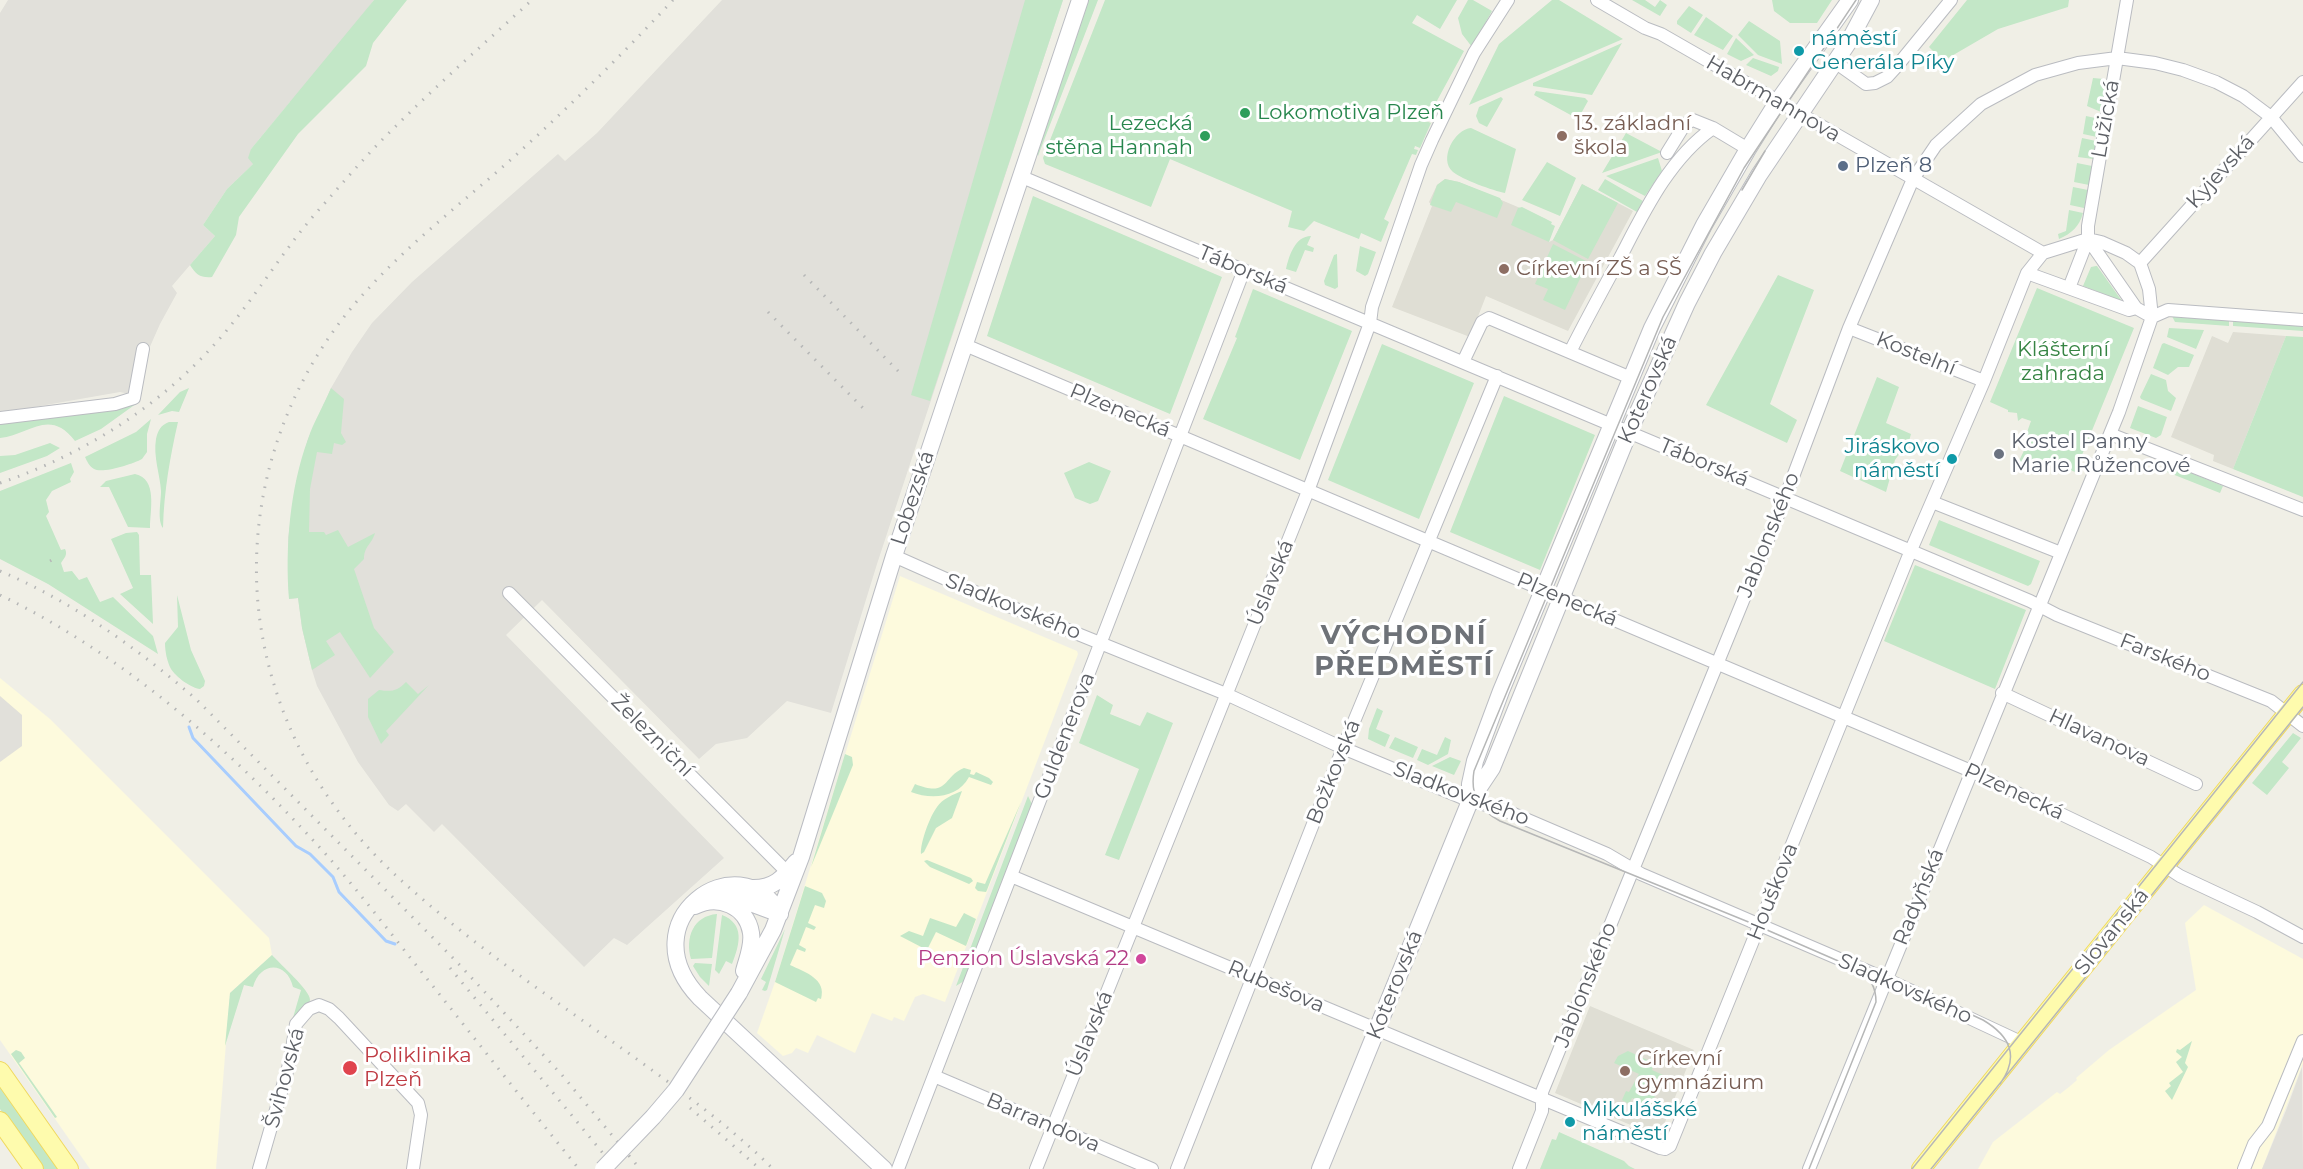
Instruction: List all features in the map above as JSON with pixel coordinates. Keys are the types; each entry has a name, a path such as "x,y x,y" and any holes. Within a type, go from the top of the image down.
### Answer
{"main road":[{"name":"Slovanská","path":"1921,1169 2303,694"},
{"path":"0,1071 69,1169"},
{"path":"0,1121 34,1169"}],"street":[{"name":"Lobezská","path":"739,993 783,907 790,876 801,857 894,556 1080,0"},
{"name":"Úslavská","path":"1036,1169 1308,491 1370,323 1372,307 1421,165 1474,53 1508,0"},
{"name":"Habrmannova","path":"1597,0 1645,28 1661,34 2043,253"},
{"name":"Koterovská","path":"1470,801 1470,784 1475,761 1501,692 1631,378 1673,285 1748,149 1778,101 1850,0"},
{"name":"Koterovská","path":"1320,1169 1470,801 1492,768 1660,361 1713,253 1759,175 1835,62 1870,0"},
{"path":"1835,62 1866,84 1875,83 1887,77 1951,0"},
{"name":"Lužická","path":"2088,239 2088,226 2127,0"},
{"name":"Jablonského","path":"1541,1099 1785,498 1849,328 1913,179 1936,145 1981,104 2035,75 2078,63 2117,58 2155,63 2199,75 2242,96 2271,117 2303,156"},
{"name":"Kyjevská","path":"2140,263 2303,82"},
{"path":"1667,153 1688,120 1698,120 1748,149"},
{"path":"1570,352 1649,202 1679,161 1699,138 1713,128"},
{"name":"Táborská","path":"1022,177 1911,550"},
{"path":"2069,288 2088,239"},
{"path":"2088,239 2136,308 2152,317"},
{"path":"2002,693 2040,606 2110,434 2152,317 2152,302 2140,263 2126,253 2088,239 2043,253 2027,273 1984,381 1911,550 2040,606"},
{"name":"Guldenerova","path":"898,1169 1244,270"},
{"path":"2027,273 2129,310 2136,308"},
{"path":"2152,317 2168,310 2303,320"},
{"path":"1463,362 1482,322 1489,318 1631,378"},
{"name":"Kostelní","path":"1849,328 1984,381"},
{"name":"Plzenecká","path":"965,345 1971,771 2151,857 2180,876 2257,912 2303,937"},
{"path":"0,418 115,405 134,398 143,349"},
{"name":"Božkovská","path":"1177,1169 1343,748 1497,376"},
{"path":"2110,434 2303,510"},
{"path":"1932,502 2061,553"},
{"name":"Houškova","path":"1541,1099 1660,1148 1665,1149 1670,1146 1911,550"},
{"name":"Sladkovského","path":"894,556 953,583 1226,694 1343,748 1470,801 1502,809 1607,854 1633,869 1886,979 2023,1043"},
{"name":"Železniční","path":"509,593 790,876"},
{"name":"Farského","path":"2040,606 2057,615 2271,700 2303,726"},
{"name":"Radyňská","path":"1809,1169 2002,693"},
{"name":"Hlavanova","path":"2002,693 2196,784"},
{"path":"790,876 769,887 725,886 708,891 693,903 681,920 675,937 676,959 682,975 692,990 884,1169"},
{"name":"Rubešova","path":"1011,876 1541,1099"},
{"path":"739,886 765,895 783,907"},
{"path":"681,920 691,908 700,902 723,896 783,907"},
{"path":"603,1169 676,1090 739,993 751,939 748,924 742,913 727,903 712,900 692,909 681,920"},
{"name":"Švihovská","path":"259,1169 290,1061 296,1024 309,1010 319,1005 329,1009 418,1103 422,1115 412,1169"},
{"path":"2244,1169 2254,1144 2268,1126 2303,1041"},
{"name":"Barrandova","path":"934,1077 1152,1169"},
{"path":"1519,1169 1542,1111 1541,1099"}],"shaded area":[{"path":"8,0 374,0 297,102 290,102 251,149 253,164 227,189 203,225 215,236 172,286 177,293 160,324 129,394 120,392 0,413 0,13"},
{"path":"722,0 1063,0 877,564 831,713 787,701 747,738 716,744 699,759 542,600 506,635 724,858 627,945 614,938 584,967 442,824 434,832 406,804 398,811 389,805 358,762 317,686 302,628 298,598 289,599 288,538 297,479 308,439 331,388 372,323 412,282 558,154 565,161 597,133"},
{"name":"Církevní ZŠ a SŠ","path":"1445,179 1459,182 1546,219 1549,242 1553,240 1582,184 1633,211 1568,331 1486,296 1470,337 1392,307 1432,206 1429,202 1437,185"},
{"path":"2233,332 2286,336 2233,469 2213,461 2214,455 2171,437 2212,336 2228,343"},
{"path":"900,576 1077,651 1078,654 945,1002 923,994 915,997 904,1021 894,1017 892,1021 872,1013 855,1053 817,1035 808,1053 796,1048 792,1053 783,1056 757,1033 775,982"},
{"path":"0,678 50,719 269,938 272,955 230,993 216,1169 90,1169 0,1040"},
{"path":"0,696 22,715 22,746 0,762"},
{"path":"2204,905 2303,959 2303,1063 2262,1169 1978,1169 1993,1142 2057,1092 2060,1094 2069,1087 2077,1080 2076,1078 2109,1050 2196,990 2185,923"},
{"name":"Církevní gymnázium","path":"1590,1006 1694,1050 1659,1137 1555,1093"},
{"path":"2302,1067 2303,1169 2262,1169 2287,1108"}],"green space":[{"path":"374,0 407,0 373,43 366,66 298,134 239,217 236,235 212,277 199,275 190,265 215,236 203,225 227,189 253,164 248,158 251,149"},
{"path":"1025,0 1063,0 930,401 911,395"},
{"path":"1080,0 1098,0 1038,156 1037,154"},
{"name":"Lokomotiva Plzeň","path":"1105,0 1457,0 1440,29 1417,15 1412,23 1464,51 1426,121 1431,123 1420,148 1415,146 1414,149 1418,150 1416,155 1412,154 1384,219 1389,222 1381,242 1361,233 1359,239 1314,221 1304,231 1288,227 1292,211 1170,159 1151,207 1045,164 1043,158"},
{"path":"1468,0 1473,0 1492,11 1472,47 1462,34 1458,18"},
{"path":"1552,0 1559,0 1623,39 1469,105 1499,44"},
{"path":"1632,0 1645,0 1655,7 1660,0 1667,5 1660,16"},
{"path":"1772,0 1832,0 1817,23 1790,23 1774,11"},
{"path":"1967,0 2069,0 2068,7 1998,29 1943,61 1929,47"},
{"path":"1689,6 1703,15 1691,33 1677,24"},
{"path":"1706,17 1733,36 1723,50 1694,35"},
{"path":"1749,21 1780,41 1782,64 1758,55 1738,35"},
{"path":"1736,38 1754,55 1741,61 1727,54"},
{"path":"1622,43 1592,95 1533,86 1533,83"},
{"path":"1753,58 1779,67 1778,71 1771,76 1746,65"},
{"path":"2093,78 2104,79 2105,88 2101,112 2087,106"},
{"path":"1536,91 1585,98 1588,101 1578,119 1534,95"},
{"path":"1501,97 1503,99 1487,127 1479,123 1476,116 1479,107"},
{"path":"2086,116 2100,119 2097,137 2083,134"},
{"path":"1471,128 1516,149 1505,193 1463,178 1453,172 1449,166 1448,153 1454,139 1459,133"},
{"path":"1626,133 1662,152 1602,173"},
{"path":"2082,138 2096,141 2093,159 2078,157"},
{"path":"1658,158 1662,171 1645,196 1606,176"},
{"path":"1547,162 1576,178 1560,216 1522,200"},
{"path":"2077,163 2092,166 2089,185 2074,182"},
{"path":"1445,179 1500,198 1503,203 1497,218 1456,202 1451,212 1430,205 1437,185"},
{"path":"1605,179 1643,201 1637,212 1598,190"},
{"path":"1582,184 1618,203 1588,259 1553,240"},
{"path":"2073,187 2088,190 2084,208 2070,205"},
{"path":"1033,196 1222,277 1170,414 987,336"},
{"path":"1522,207 1552,222 1551,224 1555,226 1549,242 1511,225 1518,208"},
{"path":"2069,210 2083,213 2074,229 2059,239 2058,234 2066,231"},
{"path":"1311,236 1307,245 1314,248 1313,252 1305,250 1296,272 1286,269 1297,243"},
{"path":"1553,244 1588,262 1565,310 1543,300 1548,289 1535,284"},
{"path":"1360,246 1376,252 1368,274 1365,276 1356,271"},
{"path":"1337,254 1338,287 1335,289 1325,285 1324,281 1334,255"},
{"path":"2097,266 2122,301 2083,286 2091,267"},
{"path":"1778,275 1814,290 1770,404 1797,420 1787,443 1706,405"},
{"name":"Klášterní zahrada","path":"2037,288 2134,328 2075,472 2047,460 2041,473 2016,463 2029,440 2026,435 2031,421 2022,418 2018,421 2017,413 2008,412 1990,402"},
{"path":"1253,289 1352,331 1300,460 1203,419 1237,338 1235,337"},
{"path":"2172,316 2229,319 2229,326 2175,322"},
{"path":"2233,319 2303,324 2303,331 2233,326"},
{"path":"2169,328 2204,330 2196,349 2167,337"},
{"path":"2286,336 2303,337 2303,497 2233,469"},
{"path":"2164,343 2194,355 2189,367 2178,367 2168,375 2153,368"},
{"path":"1382,344 1474,383 1419,519 1328,480"},
{"path":"2151,374 2166,380 2168,391 2176,398 2171,411 2141,399"},
{"path":"1877,377 1899,387 1886,423 1911,434 1906,452 1900,453 1895,460 1886,492 1840,471"},
{"path":"189,388 179,412 172,411 158,415 180,392"},
{"path":"331,388 344,399 341,433 346,442 342,445 334,443 332,454 317,452 310,489 309,532 324,532 326,535 338,530 348,547 375,533 365,551 364,559 354,569 374,628 394,652 370,678 340,632 326,641 335,655 312,670 298,598 289,599 288,559 293,497 310,432"},
{"path":"1504,396 1595,435 1540,570 1450,532"},
{"path":"140,401 101,429 75,441 65,431 56,426 47,425 0,438 0,422 124,407"},
{"path":"2138,406 2167,417 2161,435 2156,438 2130,428"},
{"path":"151,419 147,434 147,452 142,459 125,466 104,470 94,469 89,465 85,457 136,432"},
{"path":"169,422 178,422 168,474 163,528 160,520 161,491 155,445 159,430"},
{"path":"50,443 60,448 47,456 0,473 0,456 15,455"},
{"path":"1089,462 1111,471 1098,501 1090,504 1075,498 1064,473"},
{"path":"71,463 74,472 70,479 71,482 52,491 46,500 49,512 46,516 61,550 66,551 61,563 64,572 72,571 79,580 87,577 100,602 113,597 153,636 158,654 48,584 0,559 0,491"},
{"path":"2169,464 2223,486 2220,493 2167,472"},
{"path":"135,474 147,482 150,489 150,528 128,527 109,487 100,487 106,481"},
{"path":"1939,520 2040,561 2031,584 2028,586 1929,545"},
{"path":"137,532 140,575 151,575 153,624 120,594 133,588 111,539 126,533"},
{"path":"1915,565 2026,610 1995,689 1884,641"},
{"path":"177,595 191,650 205,681 204,686 200,689 176,675 166,656 165,643 178,627"},
{"path":"406,682 418,694 429,685 386,731 389,735 381,744 368,717 368,699 379,690 394,690"},
{"path":"1097,695 1113,705 1110,714 1140,726 1147,712 1173,723 1119,860 1105,855 1139,769 1079,743"},
{"path":"1377,708 1383,711 1376,729 1390,735 1385,747 1368,739 1369,729"},
{"path":"2293,733 2301,738 2282,762 2289,768 2267,795 2252,783"},
{"path":"1395,737 1418,747 1413,758 1389,748"},
{"path":"1445,737 1451,740 1448,754 1428,765 1417,760 1422,749 1437,755"},
{"path":"845,754 852,757 853,765 811,867"},
{"path":"1450,757 1461,761 1454,775 1432,766"},
{"path":"964,768 971,770 970,774 974,775 976,772 993,782 991,785 969,777 964,784 951,793 927,796 911,792 915,784 934,789 940,787"},
{"path":"962,791 952,818 936,828 921,854 924,837 934,811 945,799"},
{"path":"1028,796 1032,804 1029,812 964,981 956,986"},
{"path":"1021,802 987,890 986,892 978,891 975,888 977,882 985,884"},
{"path":"927,860 971,878 973,881 969,884 930,867 924,861"},
{"path":"805,886 822,893 826,901 824,908 815,905 808,923 816,927 814,930 806,927 799,945 806,949 805,952 797,949 790,965 818,981 822,992 821,999 818,998 816,1002 775,982"},
{"path":"964,913 976,919 966,946 936,932 927,950 900,936 909,931 923,936 930,918 956,927"},
{"path":"717,914 712,958 691,959 689,943 693,929 702,919"},
{"path":"722,915 734,924 739,935 732,964 726,961 719,974 715,970"},
{"path":"785,929 767,990 762,990 766,982 761,979"},
{"path":"272,955 305,990 310,1000 307,1007 290,1028 301,990 293,987 285,972 280,969 267,969 256,978 253,987 244,985 225,1046 230,993"},
{"path":"695,963 712,964 709,986 693,966"},
{"path":"2192,1041 2185,1063 2188,1067 2172,1100 2165,1091 2171,1086 2169,1083 2183,1072 2176,1062 2182,1057 2176,1052 2177,1049 2180,1050"},
{"path":"16,1050 21,1052 25,1058 19,1063 57,1117 55,1118 11,1054"},
{"path":"1628,1051 1654,1063 1652,1070 1663,1075 1647,1111 1640,1108 1641,1102 1632,1098 1629,1104 1622,1100 1639,1074 1614,1063 1618,1056"},
{"path":"0,1080 62,1169 42,1169 0,1109"},
{"name":"Mikulášské náměstí","path":"1559,1132 1624,1161 1635,1169 1540,1169 1552,1139 1556,1140"}],"waterway":[{"path":"189,727 193,738 296,846 310,854 333,877 339,892 386,941 395,944"}],"tram line":[{"path":"1809,1169 1876,1002 1874,988 1866,976 1859,970 1751,923 1500,821 1481,807 1475,794 1473,780 1474,771 1663,317 1744,168 1856,0"},
{"path":"1742,190 1765,151"},
{"path":"1912,1169 2303,682"},
{"path":"1931,1169 2303,707"},
{"path":"1856,961 1992,1026 2006,1040 2011,1056 2010,1064 2000,1084"}],"railway":[{"path":"0,483 64,457 95,440 124,422 179,380 227,330 298,234 368,155 428,94 532,0"},
{"path":"673,0 549,124 400,257 367,290 338,325 312,364 292,404 275,447 264,491 258,536 257,582 261,628 279,701 310,768 329,799 351,828 403,882 457,928 703,1108 773,1169"},
{"path":"804,275 901,374"},
{"path":"768,312 865,410"},
{"path":"50,561 56,558"},
{"path":"0,571 79,612 151,662 197,700 455,960 562,1075 640,1169"},
{"path":"0,595 46,619 132,675 173,707 250,776 348,880 579,1169"},
{"path":"450,968 616,1169"},
{"path":"690,1108 760,1169"}],"place":[{"name":"náměstí Generála Píky","path":"1799,51"},
{"name":"Lokomotiva Plzeň","path":"1245,113"},
{"name":"Lezecká stěna Hannah","path":"1205,136"},
{"name":"13. základní škola","path":"1562,136"},
{"name":"Plzeň 8","path":"1843,166"},
{"name":"Církevní ZŠ a SŠ","path":"1504,269"},
{"name":"Kostel Panny Marie Růžencové","path":"1999,454"},
{"name":"Jiráskovo náměstí","path":"1952,459"},
{"name":"Penzion Úslavská 22","path":"1141,959"},
{"name":"Poliklinika Plzeň","path":"350,1068"},
{"name":"Církevní gymnázium","path":"1625,1071"},
{"name":"Mikulášské náměstí","path":"1570,1122"}],"district":[{"name":"VÝCHODNÍ PŘEDMĚSTÍ","path":"1404,652"}]}
